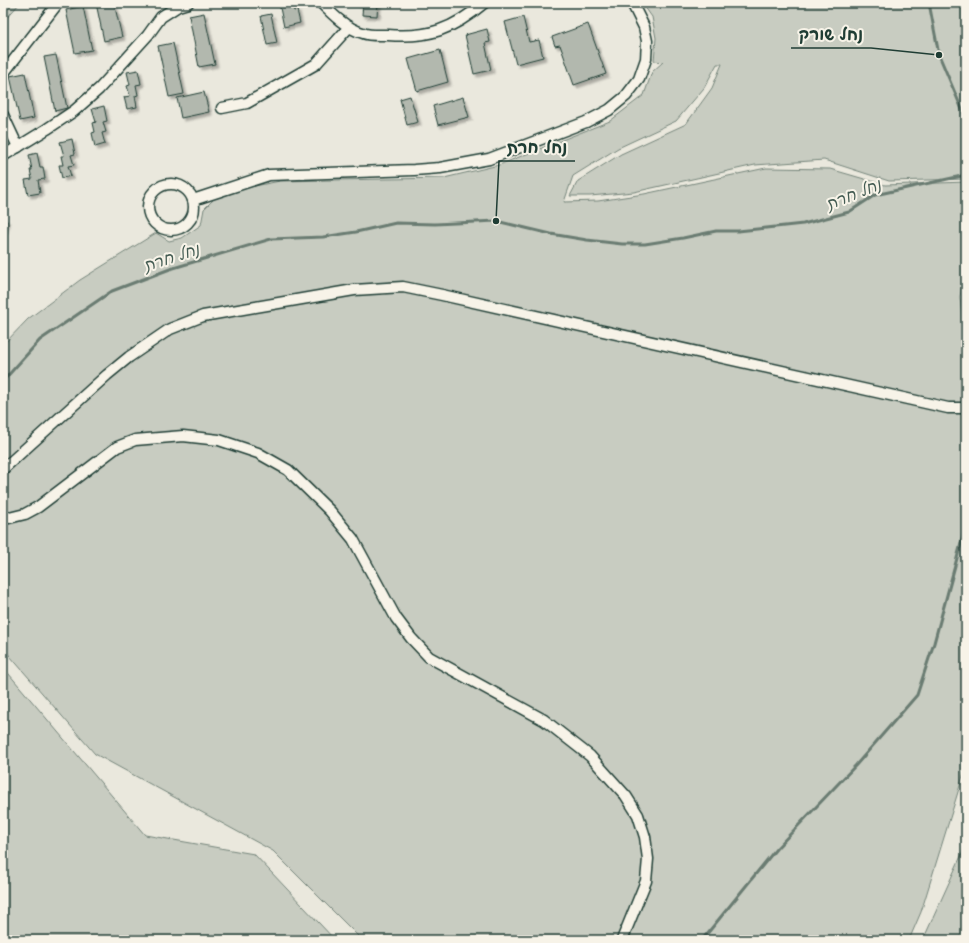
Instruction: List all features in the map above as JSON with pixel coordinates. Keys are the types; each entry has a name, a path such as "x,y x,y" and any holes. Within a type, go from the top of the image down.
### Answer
{"street":[{"path":"3,74 58,3"},
{"path":"3,156 74,111 99,89 148,35 161,17 178,6 188,3"},
{"path":"321,3 349,27 363,34 405,36 435,33 466,18 484,3"},
{"path":"193,200 268,175 414,170 440,168 489,159 586,122 609,110 626,96 639,79 646,59 647,42 644,27 632,3"},
{"path":"222,108 247,103 316,64 349,27"},
{"path":"3,115 18,147"},
{"path":"176,185 183,188 189,193 193,200 194,207 188,222 182,227 174,230 166,230 158,226 149,214 148,206 150,198 154,192 164,186 176,185"},
{"path":"3,469 107,374 170,329 203,316 354,290 403,287 442,294 948,408 966,408"},
{"path":"3,514 9,518 25,514 38,507 117,447 135,440 183,436 220,440 258,453 288,470 330,511 353,540 396,618 411,638 429,657 544,720 590,756 626,796 638,815 645,837 648,859 646,881 622,940"}],"shaded area":[{"path":"3,3 20,3 3,22"},
{"path":"353,3 413,3 364,13"},
{"path":"642,3 966,3 966,179 889,181 824,160 755,165 634,192 590,196 570,196 578,181 621,154 686,124 712,88 722,64 717,64 704,88 676,121 618,148 573,176 564,202 598,201 644,194 766,168 830,169 885,185 966,182 966,258 960,297 966,356 966,766 921,912 909,940 362,940 273,851 95,754 3,648 3,345 28,319 80,280 156,233 169,241 182,238 201,225 204,209 214,199 250,187 280,181 444,178 499,165 610,121 644,95 652,72 663,62 654,61 656,38 652,17"},
{"path":"3,667 145,835 254,854 335,940 3,940"},
{"path":"966,845 966,940 923,940"}],"building":[{"path":"96,3 114,3 122,37 104,41"},
{"path":"279,3 292,3 294,11 297,10 300,23 284,27"},
{"path":"363,3 378,3 377,16 362,15"},
{"path":"83,6 92,50 75,53 66,10"},
{"path":"204,13 215,64 199,67 189,16"},
{"path":"271,14 277,43 267,45 261,16"},
{"path":"523,17 529,42 539,40 543,57 516,64 505,22"},
{"path":"588,24 606,74 574,85 560,45 555,46 552,37"},
{"path":"487,29 490,42 485,43 491,70 474,74 465,35"},
{"path":"173,43 184,94 169,97 158,46"},
{"path":"440,50 448,82 417,91 408,59"},
{"path":"56,55 67,108 55,111 44,57"},
{"path":"138,70 141,84 136,85 138,95 135,96 137,107 127,109 124,97 130,96 127,86 130,85 127,72"},
{"path":"25,73 34,118 20,121 10,76"},
{"path":"204,92 209,112 181,118 177,98"},
{"path":"410,96 418,122 407,125 400,99"},
{"path":"463,97 469,117 438,125 433,106"},
{"path":"104,106 107,121 103,122 106,132 102,133 105,144 95,147 92,133 95,132 93,123 96,122 92,109"},
{"path":"72,139 75,154 71,155 74,165 68,166 71,176 62,178 59,165 63,165 61,156 64,156 60,142"},
{"path":"37,153 40,167 43,167 45,179 38,180 40,193 28,195 25,180 32,179 29,155"},
{"path":"3,219 7,221 4,231 3,231"}],"waterway":[{"path":"929,3 939,55 966,119"},
{"name":"נחל חרת","path":"3,381 40,340 112,291 170,269 271,239 323,237 356,232 396,223 435,224 496,221 551,234 587,240 622,244 645,244 716,231 738,231 803,224 849,212 875,195 966,175"},
{"path":"966,482 966,489"},
{"path":"702,940 776,849 856,765 917,695 934,643 966,525"}],"place":[{"name":"נחל שורק","path":"939,55"},
{"name":"נחל חרת","path":"496,221"}]}
